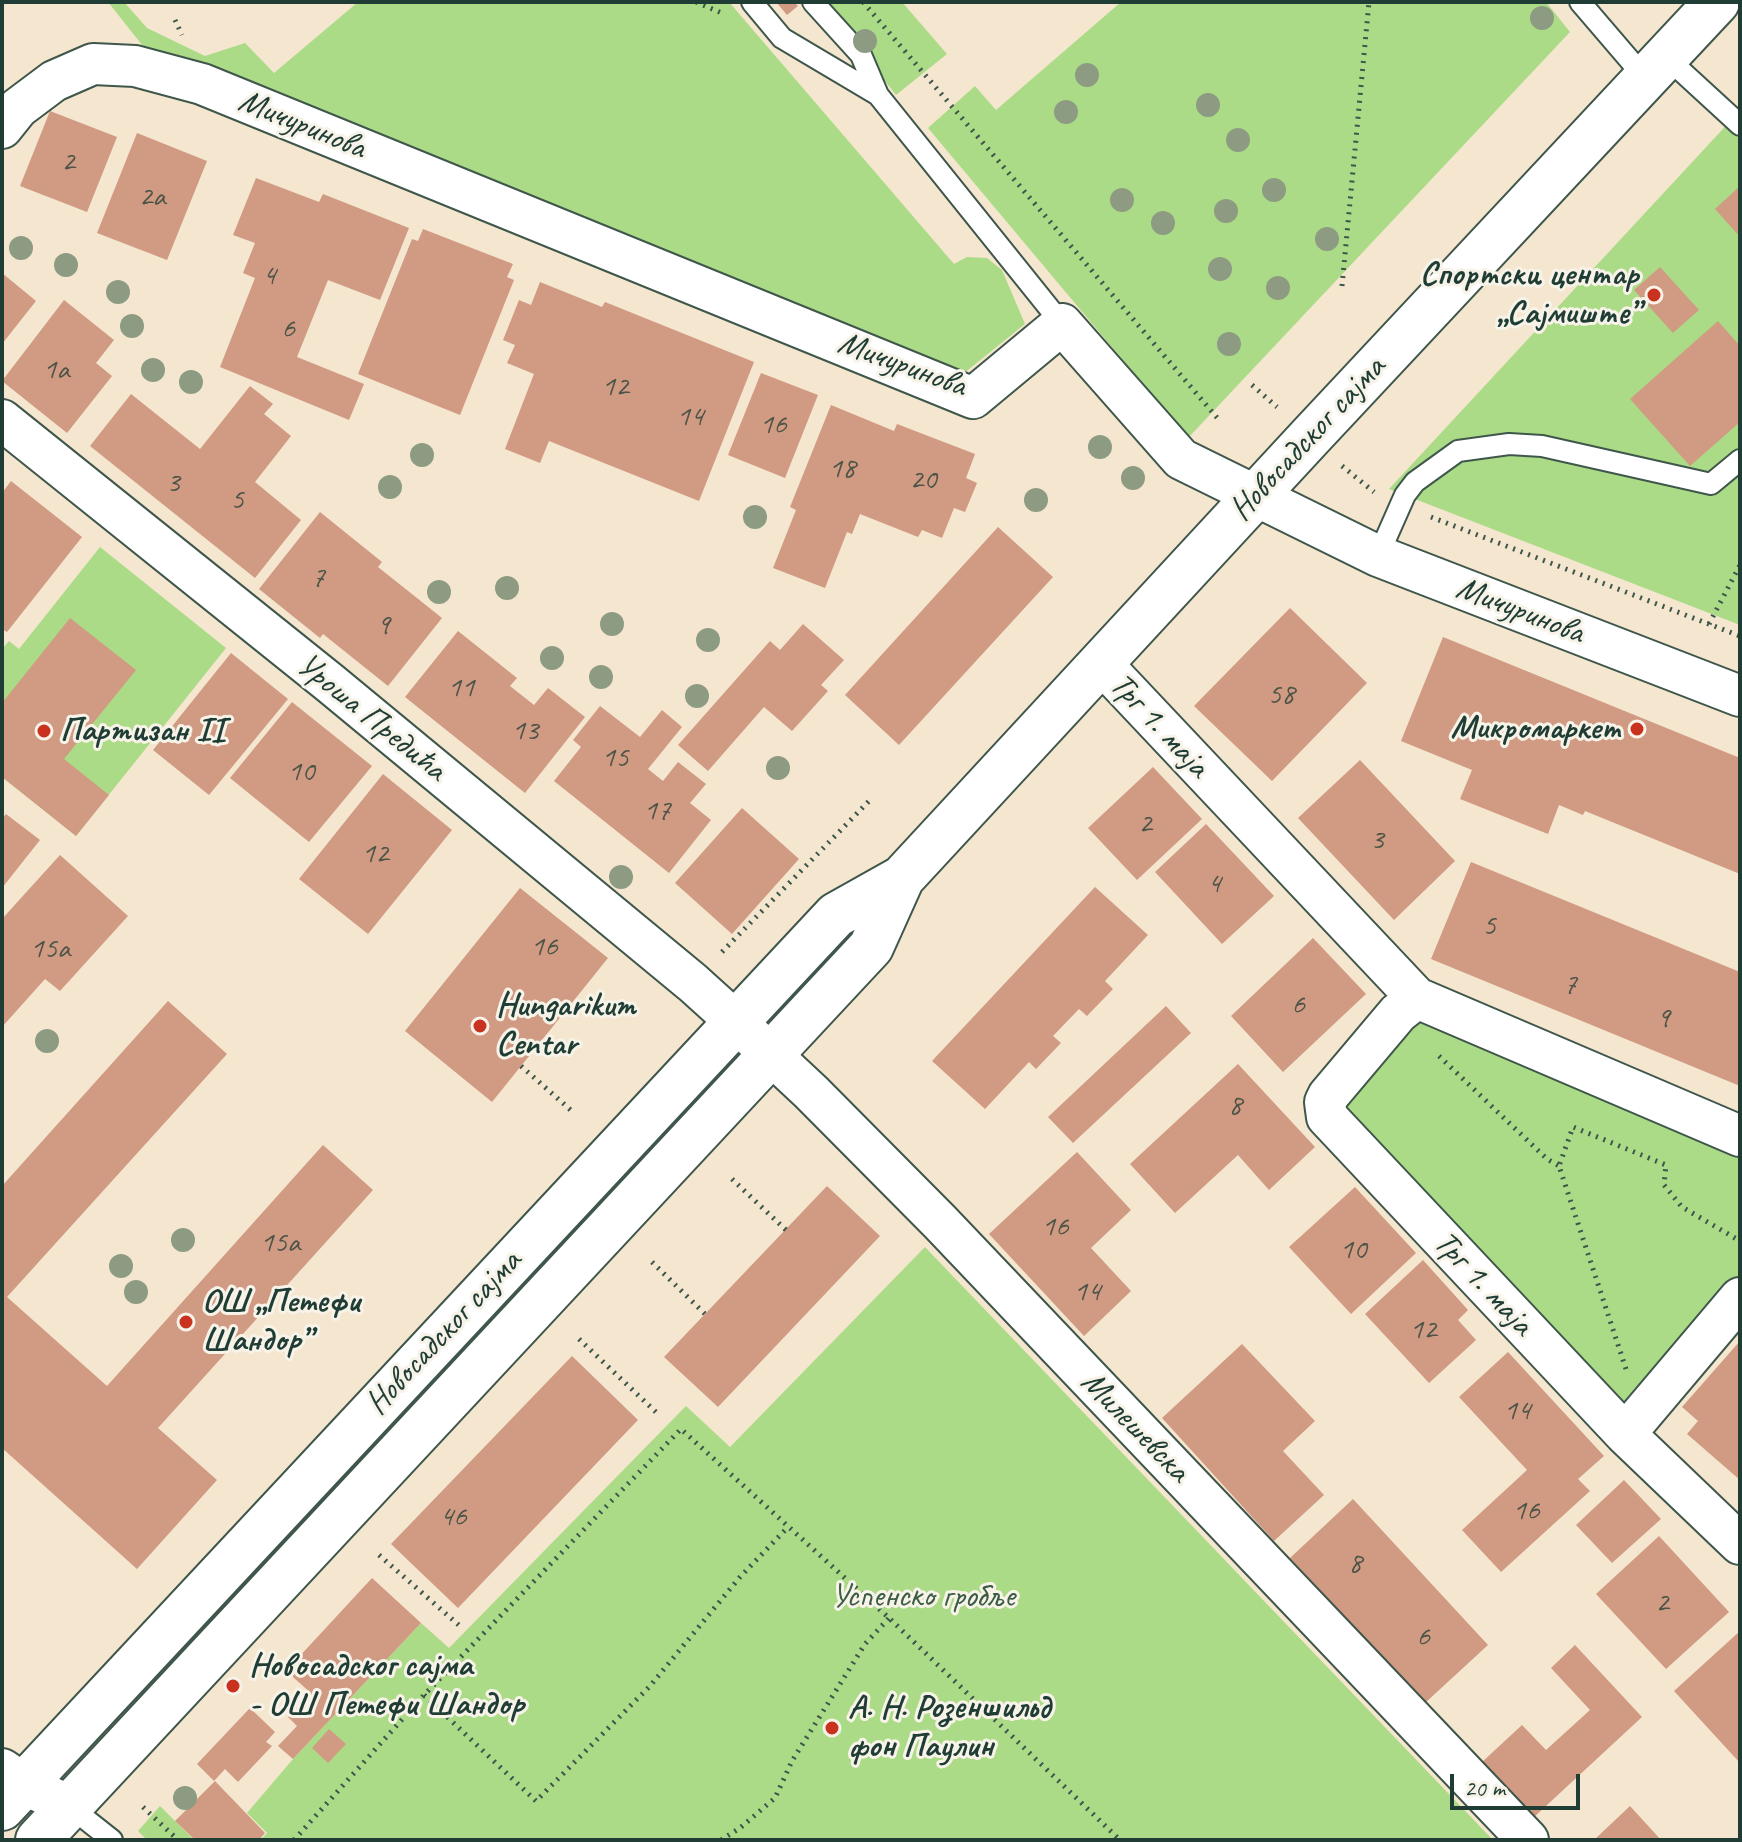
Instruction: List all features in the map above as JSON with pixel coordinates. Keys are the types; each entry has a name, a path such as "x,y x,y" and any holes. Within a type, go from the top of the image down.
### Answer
{"street":[{"name":"Новосадског сајма","path":"9,1787 836,915 902,878 1717,2"},
{"name":"Мичуринова","path":"2,128 18,108 54,81 93,64 135,66 202,84 973,398 1062,324 1181,459 1378,556 1740,696"},
{"name":"Уроша Предића","path":"2,420 330,683 735,1021"},
{"name":"Трг 1. маја","path":"1101,663 1408,1005 1740,1136"},
{"name":"Новосадског сајма","path":"38,1840 871,947 902,878"},
{"name":"Трг 1. маја","path":"1408,1005 1328,1096 1325,1102 1327,1117 1633,1425 1740,1544"},
{"name":"Милешевска","path":"735,1021 951,1233 1528,1840"},
{"path":"1633,1425 1740,1298"},
{"path":"9,1787 69,1806"}],"lane":[{"path":"752,2 782,38 878,95"},
{"path":"813,2 861,55 878,95 1062,324"},
{"path":"1580,2 1656,68 1740,125"},
{"path":"1378,556 1415,482 1458,451 1509,444 1542,446 1711,484 1740,460"},
{"path":"69,1806 112,1840"}],"path":[{"path":"863,2 1219,420"},
{"path":"1342,286 1369,2"},
{"path":"1252,385 1281,411"},
{"path":"1339,463 1367,489"},
{"path":"1401,505 1740,636"},
{"path":"1709,624 1740,565"},
{"path":"717,958 872,798"},
{"path":"1408,1005 1420,1037 1547,1159 1559,1166"},
{"path":"521,1066 574,1113"},
{"path":"1627,1370 1559,1166 1573,1127 1666,1165 1664,1185 1682,1207 1740,1241"},
{"path":"732,1179 786,1230"},
{"path":"652,1262 705,1314"},
{"path":"579,1339 660,1416"},
{"path":"1611,1371 1627,1370 1637,1364"},
{"path":"294,1840 424,1695 681,1429 889,1618 1120,1840"},
{"path":"424,1695 536,1801 650,1686 740,1577 788,1527"},
{"path":"379,1555 461,1627"},
{"path":"721,1840 775,1798 792,1761 865,1644 889,1618"},
{"path":"143,1807 178,1840"}],"green space":[{"path":"108,2 124,2 147,28 205,56 245,43 274,73 358,2 729,2 954,264 967,257 987,258 1002,270 1025,324 963,374 150,55"},
{"path":"822,2 902,2 947,54 896,95"},
{"path":"1121,2 1546,2 1570,32 1188,438 928,128 975,86 996,110"},
{"name":"Спортски центар „Сајмиште”","path":"1740,111 1740,625 1389,489 1734,117"},
{"path":"100,547 226,648 76,836 2,777 2,649 9,641 19,649"},
{"path":"1398,1013 1740,1136 1740,1298 1625,1434 1328,1096"},
{"name":"Успенско гробље","path":"925,1247 1493,1840 260,1840 267,1833 247,1813 293,1759 421,1623 449,1648 686,1406 730,1447"},
{"path":"160,1806 194,1840 147,1840 138,1831"}],"building":[{"path":"776,2 794,2 798,6 787,15"},
{"path":"50,111 117,137 87,212 20,186"},
{"path":"137,133 207,161 167,260 97,233"},
{"path":"256,178 319,202 323,194 409,228 380,300 328,280 297,357 364,384 349,420 220,367 255,278 243,273 255,243 233,235"},
{"path":"1740,186 1740,237 1715,209"},
{"path":"423,229 513,264 507,277 514,280 460,415 358,374 412,239 418,241"},
{"path":"1660,267 1699,310 1673,333 1634,290"},
{"path":"2,273 36,301 2,344"},
{"path":"540,282 602,307 605,302 754,362 699,501 549,441 540,463 505,449 534,374 507,363 515,345 503,340 519,300 531,305"},
{"path":"64,300 114,340 96,363 112,376 67,433 2,381"},
{"path":"1718,321 1740,346 1740,422 1690,466 1630,399"},
{"path":"761,373 818,395 785,478 728,455"},
{"path":"250,386 273,404 264,414 291,436 255,482 301,520 255,578 90,446 131,394 200,449"},
{"path":"831,405 894,431 897,424 975,454 966,478 977,483 965,512 954,508 942,538 922,530 918,537 860,514 852,534 847,532 825,588 773,568 796,510 790,507"},
{"path":"11,481 82,537 7,632 2,629 2,493"},
{"path":"320,512 382,562 378,567 442,618 388,686 323,634 320,638 259,589"},
{"path":"998,527 1053,577 899,745 845,695"},
{"path":"1290,608 1367,683 1272,781 1194,706"},
{"name":"Партизан II","path":"70,618 136,670 64,759 109,795 76,836 2,777 2,703"},
{"path":"803,624 844,660 821,685 828,691 792,731 764,707 708,771 678,745 770,641 780,650"},
{"path":"458,631 517,678 510,686 534,705 548,688 585,717 525,793 405,697"},
{"path":"1443,637 1740,758 1740,874 1585,811 1583,815 1559,805 1548,834 1460,799 1472,770 1401,741"},
{"path":"231,653 288,699 209,795 153,750"},
{"path":"292,702 372,766 309,842 230,778"},
{"path":"600,706 640,737 662,710 682,727 648,769 663,781 678,762 706,784 690,803 711,820 669,873 554,781 581,747 573,740"},
{"path":"1360,760 1455,861 1394,920 1298,818"},
{"path":"1153,767 1202,819 1137,880 1088,828"},
{"path":"383,774 452,830 368,934 299,879"},
{"path":"742,808 799,859 732,934 675,883"},
{"path":"6,814 40,840 2,888 2,819"},
{"path":"1206,824 1274,896 1222,944 1155,872"},
{"path":"60,855 128,916 60,991 45,979 2,1027 2,919"},
{"path":"1471,862 1740,972 1740,1086 1431,959"},
{"path":"1095,887 1148,935 1105,981 1113,989 1087,1016 1079,1009 1053,1036 1061,1043 1036,1069 1029,1062 985,1109 932,1061"},
{"path":"520,888 608,958 492,1102 405,1031"},
{"path":"1313,938 1366,994 1283,1072 1231,1016"},
{"path":"168,1001 227,1054 7,1297 107,1386 323,1145 373,1190 158,1428 217,1480 137,1569 2,1448 2,1186"},
{"path":"1166,1006 1191,1033 1073,1143 1048,1117"},
{"path":"1238,1064 1315,1147 1269,1190 1238,1155 1175,1213 1130,1164"},
{"path":"1077,1152 1131,1210 1091,1248 1131,1291 1084,1336 989,1234"},
{"path":"827,1186 880,1236 718,1407 664,1357"},
{"path":"1355,1187 1416,1253 1351,1314 1289,1247"},
{"path":"1423,1260 1468,1310 1458,1320 1476,1340 1429,1383 1365,1314"},
{"path":"1740,1341 1740,1480 1687,1434 1698,1421 1682,1407"},
{"path":"1242,1344 1315,1421 1283,1451 1324,1495 1274,1541 1162,1418"},
{"path":"1508,1352 1604,1456 1578,1479 1590,1491 1501,1572 1462,1530 1527,1470 1459,1397"},
{"path":"572,1356 638,1420 458,1608 391,1544"},
{"path":"1624,1480 1661,1519 1612,1563 1576,1525"},
{"path":"1353,1499 1488,1645 1425,1703 1290,1558"},
{"path":"1659,1536 1729,1612 1666,1669 1596,1594"},
{"path":"372,1578 421,1623 293,1759 278,1746 297,1726 288,1717 311,1693 286,1671"},
{"path":"1740,1631 1740,1763 1674,1691"},
{"path":"1575,1645 1642,1717 1533,1818 1481,1763 1522,1725 1546,1750 1590,1710 1551,1668"},
{"path":"250,1708 275,1732 266,1742 272,1746 238,1782 225,1769 214,1781 197,1764"},
{"path":"329,1729 346,1744 328,1763 312,1748"},
{"path":"215,1781 265,1833 259,1840 195,1840 175,1821"},
{"path":"1630,1806 1661,1840 1594,1840"}],"place":[{"name":"Спортски центар „Сајмиште”","path":"1654,295"},
{"name":"Микромаркет","path":"1637,729"},
{"name":"Партизан II","path":"44,731"},
{"name":"Hungarikum Centar","path":"480,1026"},
{"name":"ОШ „Петефи Шандор”","path":"186,1322"},
{"name":"Новосадског сајма - ОШ Петефи Шандор","path":"233,1686"},
{"name":"А. Н. Розеншильд фон Паулин","path":"832,1728"}]}
